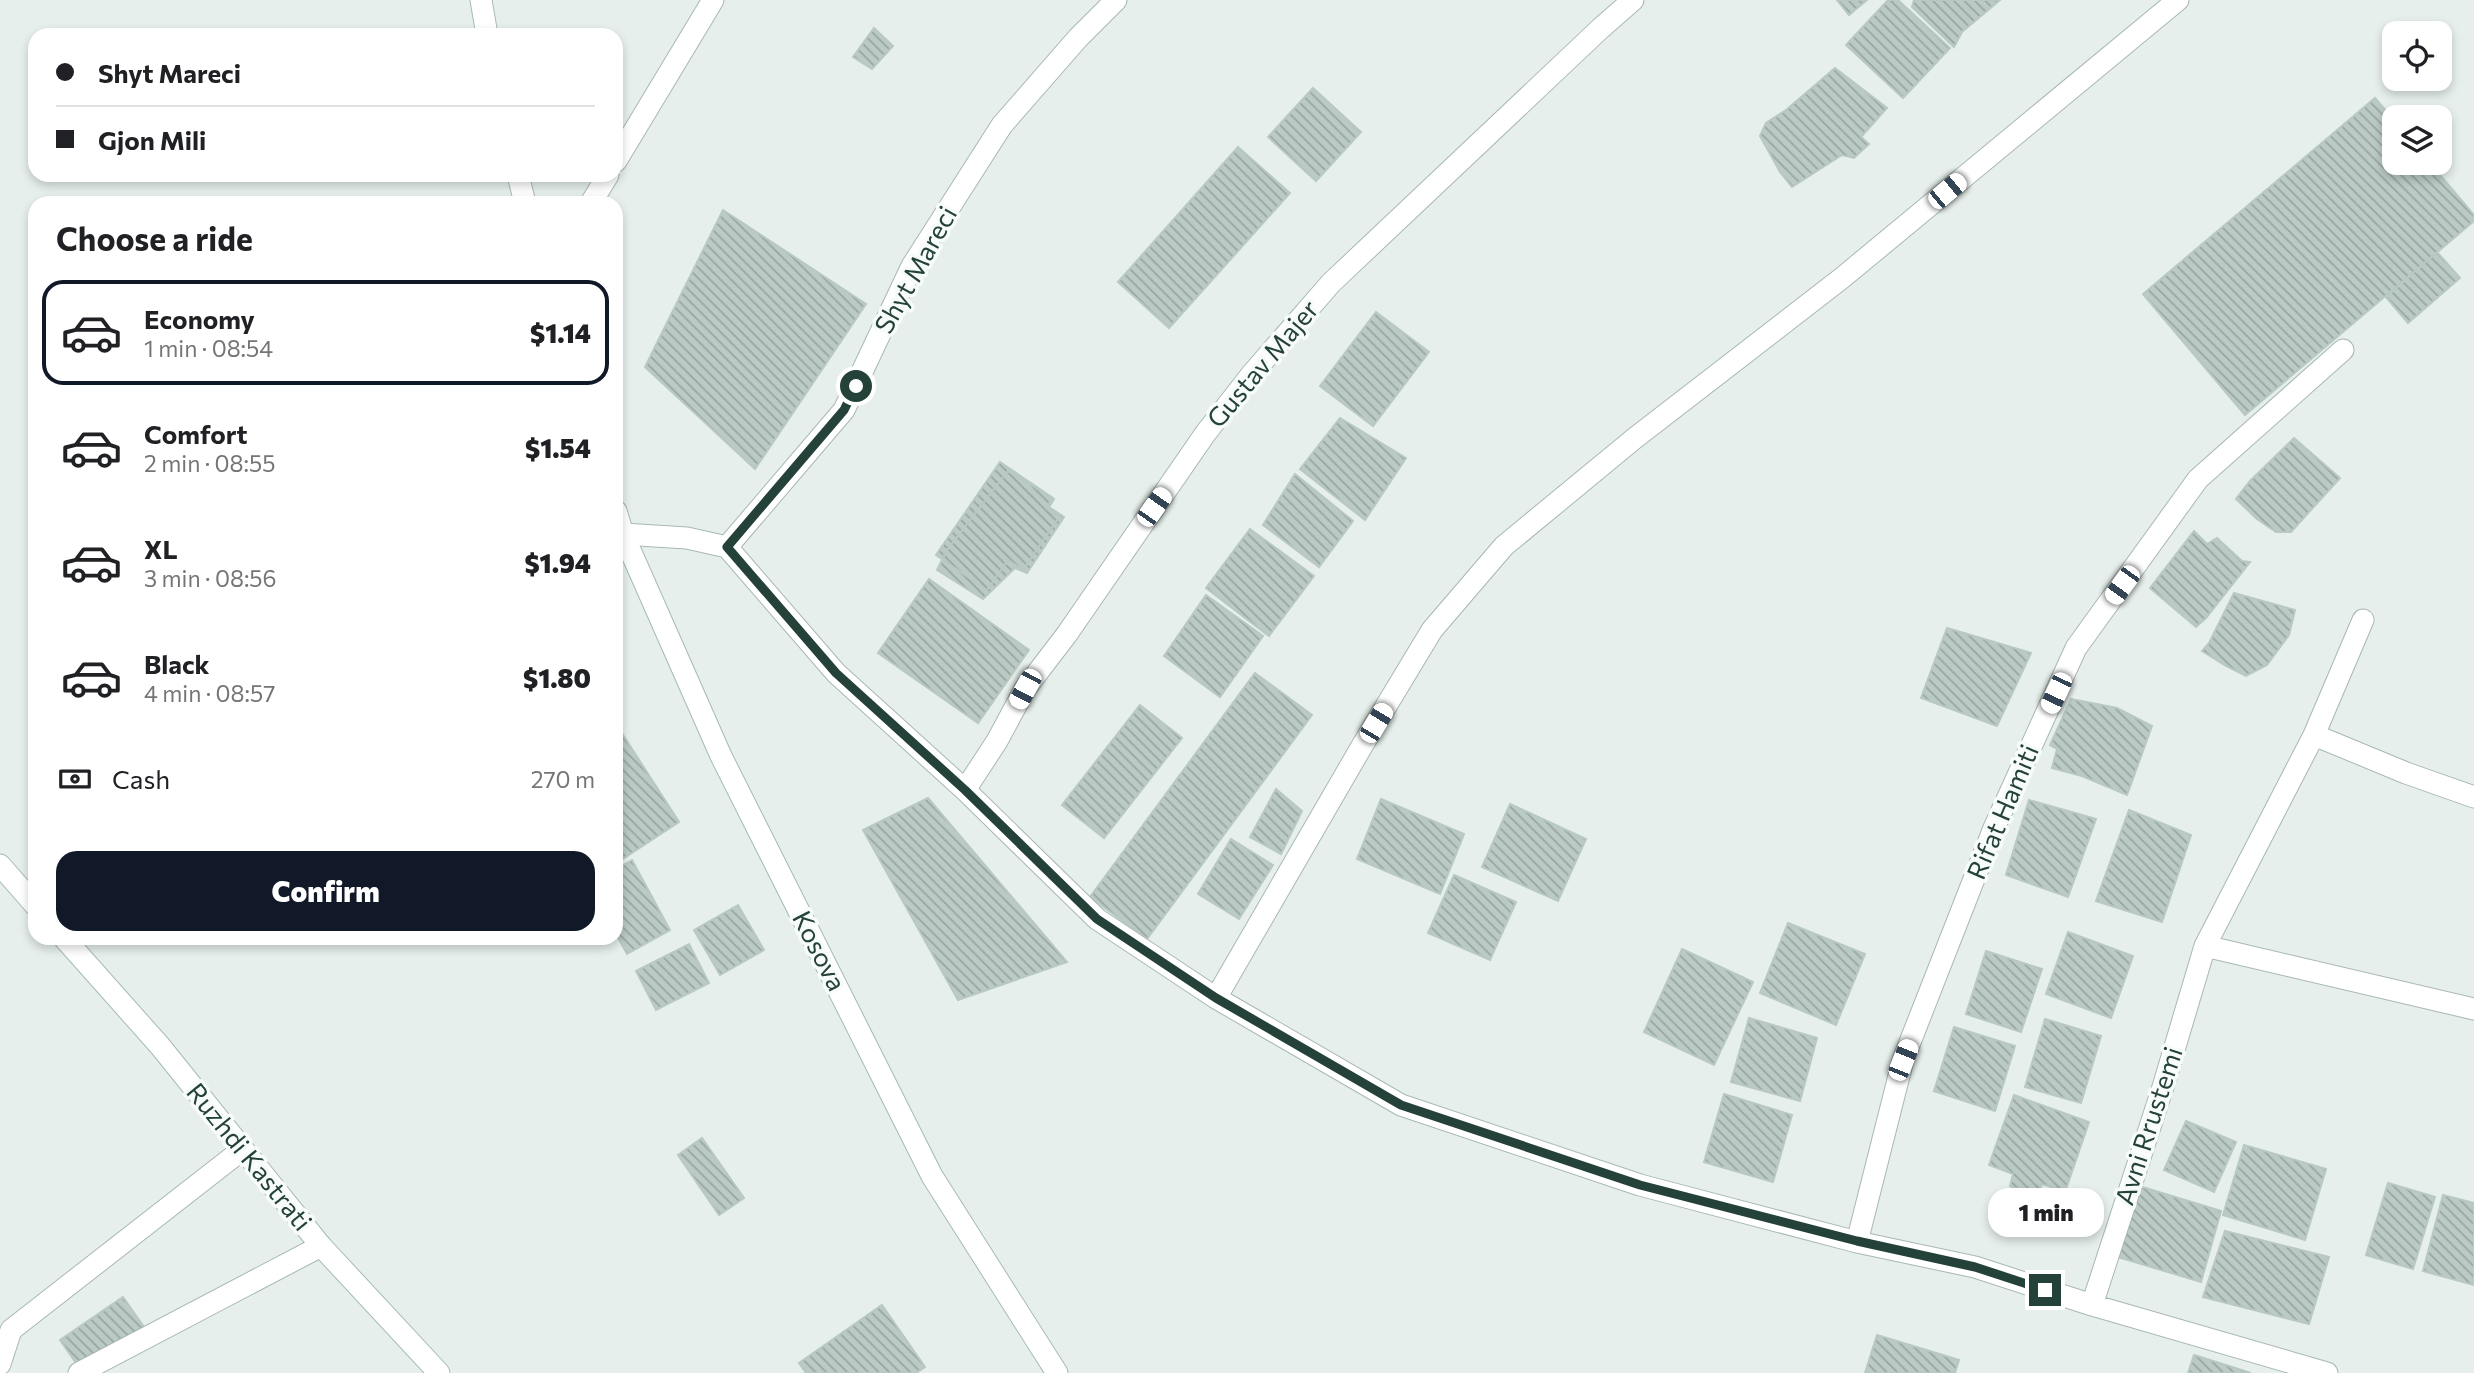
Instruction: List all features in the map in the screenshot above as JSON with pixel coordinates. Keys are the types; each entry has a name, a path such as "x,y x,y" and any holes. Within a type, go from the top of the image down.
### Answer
{"street":[{"path":"481,0 486,28"},
{"path":"623,149 713,0"},
{"name":"Shyt Mareci","path":"727,547 844,410 912,266 1002,125 1078,37 1116,0"},
{"name":"Gustav Majer","path":"965,790 998,741 1025,689 1067,634 1205,434 1251,375 1331,282 1633,0"},
{"path":"1216,998 1362,746 1433,630 1504,546 1635,438 1842,278 2178,0"},
{"name":"Rifat Hamiti","path":"1857,1241 1903,1060 1994,828 2076,648 2198,479 2343,350"},
{"path":"623,534 687,538 727,547 836,673 965,790 1097,919 1216,998 1401,1105 1640,1185 1857,1241 1975,1267 2092,1305 2326,1373"},
{"name":"Kosova","path":"623,534 721,756 932,1176 1057,1373"},
{"name":"Avni Rrustemi","path":"2092,1305 2163,1087 2205,946 2314,735 2363,620"},
{"path":"2314,735 2406,773 2474,797"},
{"path":"0,865 28,897"},
{"name":"Ruzhdi Kastrati","path":"70,945 160,1046 321,1246 439,1373"},
{"path":"2205,946 2474,1009"},
{"path":"0,1364 11,1330 243,1149"},
{"path":"79,1373 321,1246"}],"building":[{"path":"1837,0 1867,0 1849,15"},
{"path":"1888,0 1898,0 1950,48 1903,98 1846,45"},
{"path":"1914,0 2000,0 1962,32 1954,47 1912,7"},
{"path":"874,28 893,46 872,69 853,57"},
{"path":"1835,68 1887,108 1861,137 1869,144 1854,158 1842,155 1792,187 1780,172 1760,136 1766,123 1786,110"},
{"path":"1313,88 1361,132 1316,181 1268,137"},
{"path":"2375,98 2382,106 2382,175 2440,175 2474,215 2474,221 2245,415 2143,294"},
{"path":"1238,147 1290,193 1169,328 1118,282"},
{"path":"723,210 866,304 755,469 645,367"},
{"path":"2437,252 2460,278 2408,323 2386,297"},
{"path":"1376,312 1429,352 1373,426 1320,386"},
{"path":"1340,418 1406,458 1365,520 1300,469"},
{"path":"2294,438 2340,478 2291,532 2276,532 2236,499 2250,481"},
{"path":"1000,462 1053,498 1046,508 1059,517 1023,570 1008,560 987,590 936,555"},
{"path":"1008,471 1054,499 1049,507 1064,517 1027,573 1015,568 983,599 937,570 947,550"},
{"path":"1295,474 1353,521 1319,567 1263,525"},
{"path":"1250,529 1314,576 1269,636 1206,588"},
{"path":"2194,531 2207,544 2217,538 2242,561 2250,562 2196,627 2150,588"},
{"path":"929,579 1029,650 978,723 878,653"},
{"path":"2234,593 2295,610 2289,635 2267,665 2246,676 2202,651 2209,643"},
{"path":"1206,595 1263,636 1220,697 1164,656"},
{"path":"1947,628 2031,653 1997,726 1921,698"},
{"path":"1255,673 1312,715 1147,939 1090,897"},
{"path":"2071,699 2117,708 2152,726 2127,795 2082,776 2052,768 2057,749 2050,745"},
{"path":"1140,705 1182,738 1104,838 1062,805"},
{"path":"623,735 679,822 623,859"},
{"path":"1276,789 1302,811 1281,854 1250,837"},
{"path":"928,798 1067,962 958,1000 863,830"},
{"path":"1381,799 1464,834 1440,894 1357,859"},
{"path":"2029,800 2096,819 2068,897 2006,875"},
{"path":"1510,804 1586,839 1558,901 1482,867"},
{"path":"2129,810 2191,835 2162,922 2096,901"},
{"path":"1231,839 1273,865 1239,919 1198,894"},
{"path":"632,860 670,930 627,954 622,945 623,865"},
{"path":"1454,875 1516,902 1490,960 1428,933"},
{"path":"738,905 764,950 720,975 694,930"},
{"path":"1788,923 1865,954 1836,1025 1760,993"},
{"path":"2068,932 2133,956 2111,1018 2046,994"},
{"path":"689,944 709,983 656,1010 636,971"},
{"path":"1682,949 1753,982 1714,1065 1644,1032"},
{"path":"1986,951 2042,969 2021,1032 1966,1014"},
{"path":"1749,1018 1817,1038 1800,1101 1731,1082"},
{"path":"2045,1019 2101,1036 2081,1103 2025,1087"},
{"path":"1954,1027 2015,1046 1995,1111 1934,1091"},
{"path":"1724,1094 1792,1115 1773,1182 1704,1162"},
{"path":"2014,1095 2089,1122 2065,1192 2042,1184 2038,1196 2010,1186 2013,1174 1989,1165"},
{"path":"2186,1121 2236,1142 2214,1192 2164,1170"},
{"path":"702,1138 744,1198 719,1215 678,1155"},
{"path":"2244,1145 2326,1169 2305,1240 2223,1215"},
{"path":"2388,1183 2435,1197 2413,1269 2366,1255"},
{"path":"2139,1186 2221,1211 2201,1282 2118,1257"},
{"path":"2443,1195 2474,1203 2474,1285 2423,1271"},
{"path":"2225,1231 2329,1257 2309,1324 2203,1297"},
{"path":"123,1297 144,1327 80,1369 60,1340"},
{"path":"882,1305 925,1367 916,1373 806,1373 799,1363"},
{"path":"1877,1335 1959,1360 1955,1373 1865,1373"},
{"path":"2194,1355 2251,1373 2188,1373"}],"route":[{"path":"856,386 844,410 727,547 836,673 965,790 1097,919 1216,998 1401,1105 1640,1185 1857,1241 1975,1267 2045,1290"}]}
